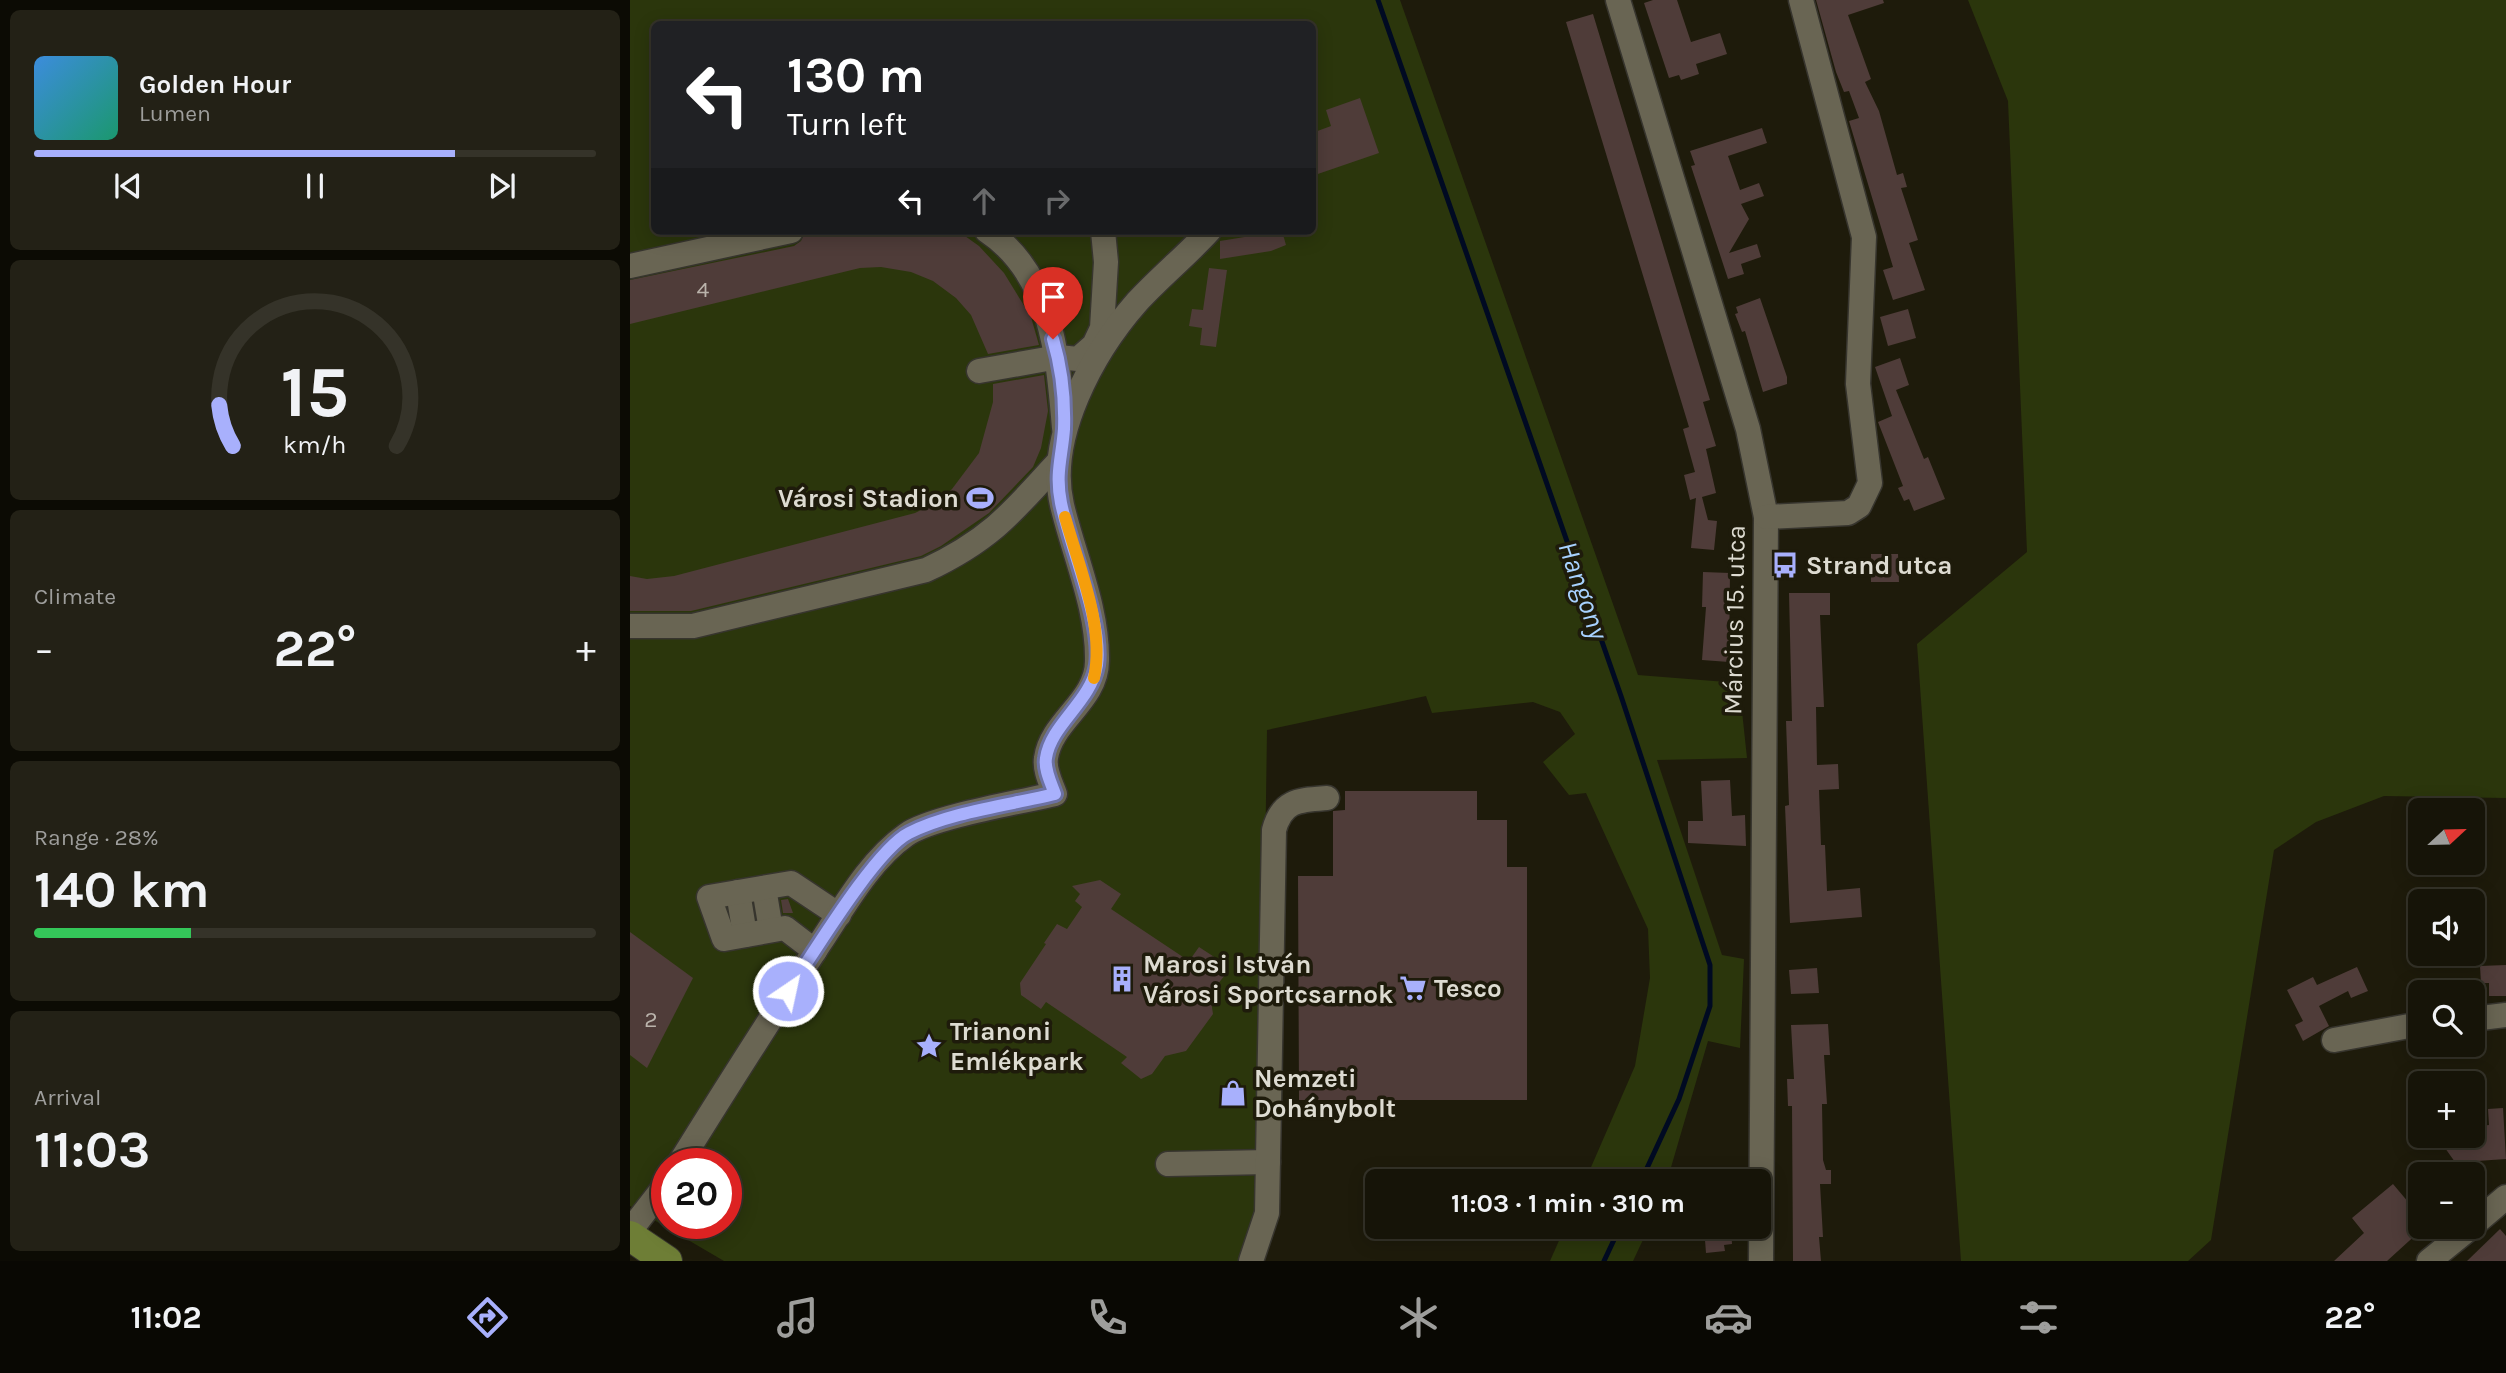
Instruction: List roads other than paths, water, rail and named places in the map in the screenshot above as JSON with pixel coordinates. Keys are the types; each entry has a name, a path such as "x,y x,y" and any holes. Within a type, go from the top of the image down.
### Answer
{"main road":[{"path":"630,1233 667,1261"}],"street":[{"name":"Március 15. utca","path":"1618,0 1748,429 1766,517 1761,1261"},
{"path":"1766,517 1848,513 1859,506 1870,483 1858,384 1864,237 1801,0"},
{"path":"630,267 773,235"},
{"path":"689,1148 815,951 884,855 907,834 942,821 1055,794 1046,758 1055,737 1092,687 1097,662 1092,614 1061,502 1058,462 1064,429 1058,357 1043,301 1007,244 994,235"},
{"path":"979,371 1058,357 1078,359 1094,345 1102,328 1105,262 1103,235"},
{"path":"1064,429 1107,343 1135,304 1205,235"},
{"path":"630,626 693,626 926,570 961,554 989,535 1058,462"},
{"path":"1251,1261 1267,1213 1274,830 1280,812 1289,803 1327,798"},
{"path":"815,951 765,931 724,939 709,897 791,883 839,915"},
{"path":"757,889 765,931"},
{"path":"2485,1018 2506,1015"},
{"path":"2334,1040 2408,1026"},
{"path":"1168,1164 1268,1162"},
{"path":"630,1233 651,1205"},
{"path":"2485,1217 2502,1206"},
{"path":"2429,1261 2456,1239"}],"waterway":[{"name":"Hangony","path":"1378,0 1621,696 1710,965 1710,1006 1679,1099 1647,1169"},
{"name":"Hangony","path":"1604,1261 1614,1239"}],"place":[{"name":"Városi Stadion","path":"980,498"},
{"name":"Strand utca","path":"1785,565"},
{"name":"Marosi István Városi Sportcsarnok","path":"1122,979"},
{"name":"Tesco","path":"1413,988"},
{"name":"Trianoni Emlékpark","path":"929,1046"},
{"name":"Nemzeti Dohánybolt","path":"1233,1093"}]}
